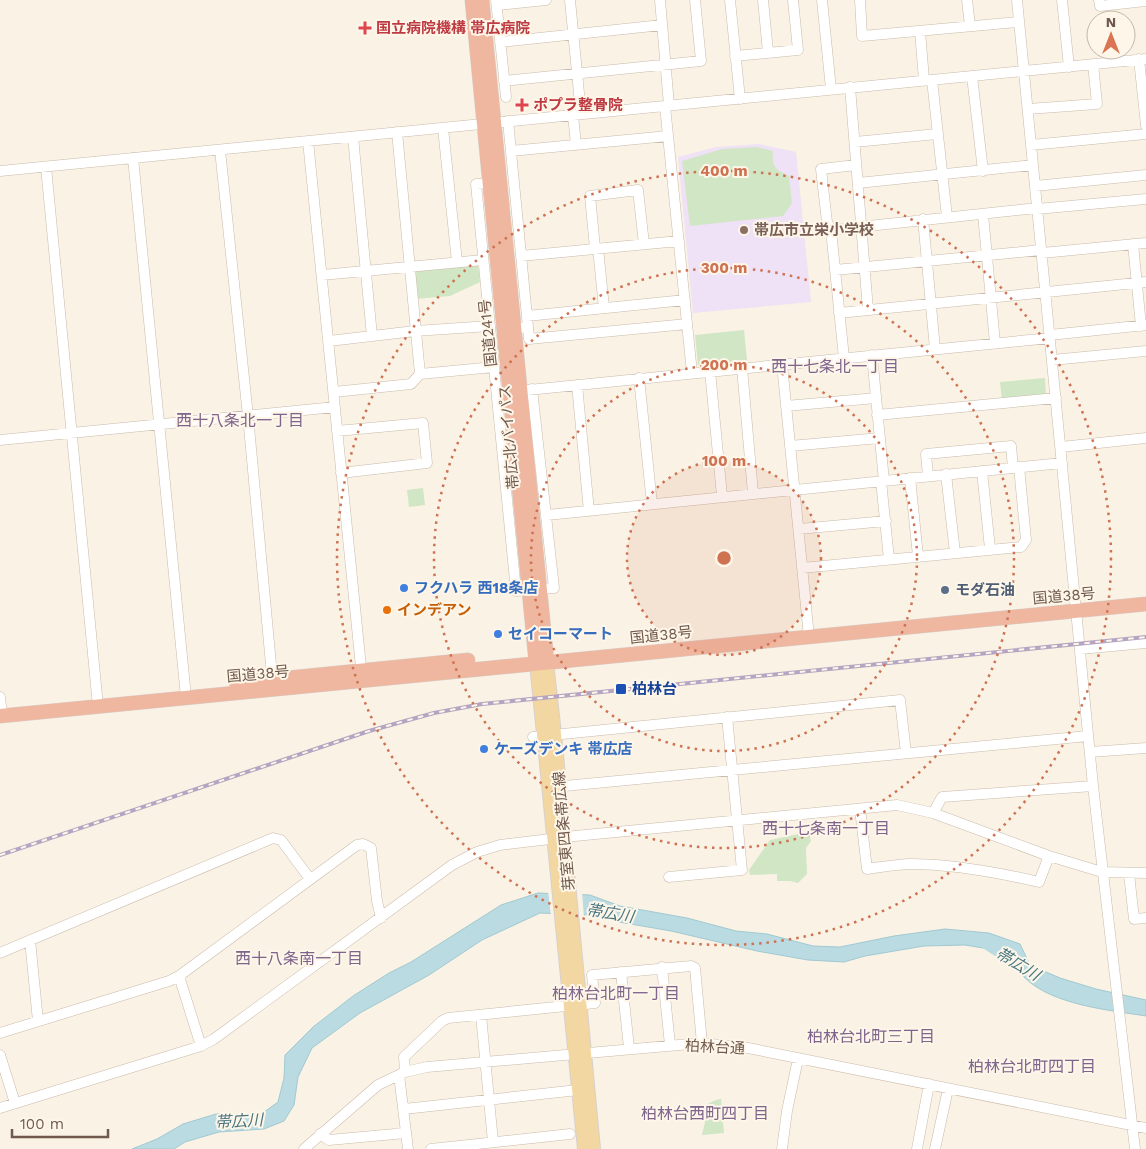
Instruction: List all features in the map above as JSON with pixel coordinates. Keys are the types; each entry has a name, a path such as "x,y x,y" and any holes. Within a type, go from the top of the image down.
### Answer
{"highway":[{"name":"国道241号","path":"472,0 496,123 490,183 515,391 528,590 541,658"},
{"name":"帯広北バイパス","path":"482,0 496,65 496,123 521,328 515,391"},
{"name":"国道38号","path":"1,708 98,702 1076,606 1146,595"},
{"name":"国道38号","path":"1076,606 1146,604"}],"main road":[{"name":"芽室東四条帯広線","path":"541,658 544,736 554,787 580,1053 594,1149"},
{"name":"芽室東四条帯広線","path":"580,1053 578,1090 584,1149"}],"street":[{"path":"506,98 504,81 496,65 500,42 496,3 546,0"},
{"path":"570,0 578,73 576,145"},
{"path":"660,0 666,64 668,136 692,373"},
{"path":"504,81 701,61 695,0"},
{"path":"730,0 740,99"},
{"path":"762,0 768,52"},
{"path":"735,56 798,50 793,0"},
{"path":"822,0 831,89"},
{"path":"860,0 862,36 1019,22"},
{"path":"967,0 970,26"},
{"path":"1017,0 1093,786 1135,1149"},
{"path":"1062,0 1069,66"},
{"path":"1099,0 1100,6 1146,1"},
{"path":"500,42 662,26"},
{"path":"920,31 937,134 947,217"},
{"path":"0,171 1142,59 1146,126"},
{"path":"1028,110 1097,104 1093,64"},
{"path":"972,76 983,171"},
{"path":"850,87 868,310"},
{"path":"496,123 512,151 527,316 521,328 529,339 687,324"},
{"path":"443,128 457,262"},
{"path":"397,132 420,374"},
{"path":"855,142 937,134"},
{"path":"1031,145 1146,134"},
{"path":"353,136 372,336"},
{"path":"512,151 668,136"},
{"path":"308,141 361,676"},
{"path":"220,150 248,416 273,684"},
{"path":"133,158 186,692"},
{"path":"844,358 831,230 827,222 821,169 856,165"},
{"path":"858,183 1033,165"},
{"path":"46,167 98,702"},
{"path":"1035,186 1146,175"},
{"path":"490,183 476,184 494,367 515,391 547,515 554,588 528,590"},
{"path":"604,308 590,196 638,190 644,244"},
{"path":"831,230 947,217 1146,199"},
{"path":"982,214 995,343"},
{"path":"923,220 935,349"},
{"path":"521,256 679,241"},
{"path":"835,270 986,255 1146,243"},
{"path":"515,391 995,343 1143,326 1141,283 1133,244"},
{"path":"322,275 483,260"},
{"path":"839,312 1141,283"},
{"path":"527,316 685,300"},
{"path":"329,341 415,331 490,326"},
{"path":"1052,360 1146,351"},
{"path":"872,355 889,559"},
{"path":"782,364 809,632"},
{"path":"334,392 411,384 420,374 494,367"},
{"path":"742,368 753,493"},
{"path":"710,371 722,496"},
{"path":"639,378 652,504"},
{"path":"576,385 589,511"},
{"path":"786,406 876,398"},
{"path":"877,415 1056,398"},
{"path":"0,440 335,407"},
{"path":"337,431 423,424 426,463 341,473"},
{"path":"790,446 880,438"},
{"path":"1060,447 1146,438"},
{"path":"802,568 1021,547 1026,540 1016,467 1011,446 926,454 928,476"},
{"path":"547,515 1062,463"},
{"path":"982,471 990,549"},
{"path":"946,474 955,553"},
{"path":"910,478 918,556"},
{"path":"799,529 886,521"},
{"path":"1080,649 1146,643"},
{"path":"544,736 900,700 906,753"},
{"path":"669,877 742,870 727,717"},
{"path":"554,787 1088,736"},
{"path":"1090,752 1146,748"},
{"path":"933,813 942,797 1093,786"},
{"path":"0,1108 201,1046 214,1039 452,865 477,852 500,845 897,805 933,813 1049,856 1102,872 1146,873"},
{"path":"860,809 866,869 906,864 954,866 980,869 1039,882 1049,856"},
{"path":"0,953 273,838 281,840 310,879"},
{"path":"0,1033 169,981 179,976 357,845 368,845 371,848 377,901 381,918"},
{"path":"1129,874 1134,919 1146,918"},
{"path":"30,940 38,1021"},
{"path":"408,1149 402,1073 404,1057 448,1018 595,1003 592,975 692,966 695,968 702,1043"},
{"path":"662,968 670,1045"},
{"path":"621,972 629,1048"},
{"path":"179,976 201,1046"},
{"path":"481,1014 493,1142"},
{"name":"柏林台通","path":"310,1147 320,1134 378,1085 402,1073 427,1067 484,1061 702,1043 748,1048 1146,1128"},
{"path":"0,1055 15,1103"},
{"path":"782,1149 787,1111 798,1059"},
{"path":"917,1149 929,1084"},
{"path":"935,1149 948,1088"},
{"path":"404,1109 578,1090"},
{"path":"320,1134 329,1140 406,1133"},
{"path":"431,1149 570,1134"}],"shaded area":[{"name":"帯広市立栄小学校","path":"759,144 796,152 811,302 693,313 678,157 716,147"}],"green space":[{"path":"757,147 773,151 775,167 789,176 792,203 783,216 690,226 682,161 722,149"},
{"path":"478,264 480,282 450,296 415,299 413,269"},
{"path":"744,330 747,360 698,365 695,335"},
{"path":"1045,378 1046,396 1002,400 1000,382"},
{"path":"423,488 425,505 409,507 407,490"},
{"path":"808,832 811,841 806,848 807,874 798,883 777,881 777,874 750,875 749,870 770,840"},
{"path":"721,1099 724,1133 702,1135 705,1122 701,1117 704,1109 710,1102"}],"water":[{"path":"538,893 590,895 620,906 687,918 736,931 767,934 813,946 840,947 894,936 945,929 989,933 1020,944 1030,965 1060,978 1096,989 1146,1000 1146,1016 1082,1005 1050,994 1025,978 1007,952 965,945 924,946 865,956 844,962 808,960 757,951 593,915 540,913 482,940 429,975 360,1013 312,1048 298,1077 294,1105 284,1121 264,1129 219,1132 185,1142 174,1149 132,1149 157,1139 183,1124 216,1114 260,1115 278,1102 284,1078 285,1055 313,1027 353,996 501,905"}],"pier":[{"path":"548,891 582,892 584,917 551,916"}],"waterway":[{"name":"帯広川","path":"985,943 1026,969"}],"railway":[{"path":"0,855 369,731 434,713 482,704 1146,637"}],"place":[{"name":"国立病院機構 帯広病院","path":"365,28"},
{"name":"ポプラ整骨院","path":"522,105"},
{"name":"帯広市立栄小学校","path":"744,230"},
{"name":"フクハラ 西18条店","path":"404,588"},
{"name":"モダ石油","path":"945,590"},
{"name":"インデアン","path":"387,610"},
{"name":"セイコーマート","path":"498,634"},
{"name":"柏林台","path":"621,689"},
{"name":"ケーズデンキ 帯広店","path":"484,749"}],"district":[{"name":"西十七条北一丁目","path":"835,366"},
{"name":"西十八条北一丁目","path":"240,420"},
{"name":"西十七条南一丁目","path":"826,828"},
{"name":"西十八条南一丁目","path":"299,958"},
{"name":"柏林台北町一丁目","path":"616,993"},
{"name":"柏林台北町三丁目","path":"871,1036"},
{"name":"柏林台北町四丁目","path":"1032,1066"},
{"name":"柏林台西町四丁目","path":"705,1113"}]}
